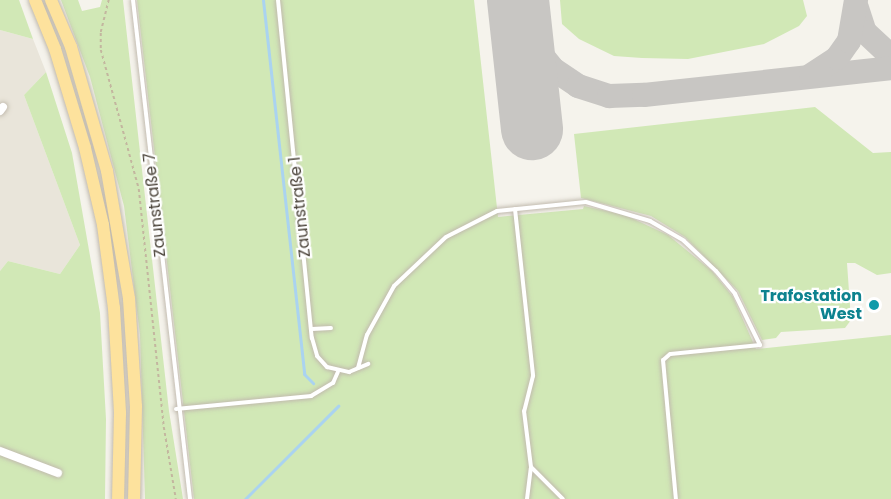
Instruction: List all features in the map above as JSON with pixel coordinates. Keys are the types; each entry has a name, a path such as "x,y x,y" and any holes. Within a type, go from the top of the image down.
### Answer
{"main road":[{"path":"35,0 82,137 103,225 115,331 120,413 118,499"},
{"path":"51,0 71,47 107,171 129,299 136,406 134,499"}],"street":[{"path":"0,451 58,473"}],"lane":[{"name":"Zaunstraße 7","path":"134,0 176,409 189,499"},
{"name":"Zaunstraße 1","path":"278,0 312,329 317,356 338,372"},
{"path":"358,368 367,335 394,286 446,237 497,211 586,202 621,210 668,230 716,270 735,294 760,345 670,354 663,360 676,499"},
{"path":"515,209 533,376 524,411 531,467 527,499"},
{"path":"312,329 331,328"},
{"path":"176,409 312,396 333,383 338,372 368,364"},
{"path":"531,467 563,499"}],"path":[{"path":"109,0 100,33 101,50 139,189 164,427 176,499"}],"shaded area":[{"path":"0,30 33,39 46,72 24,95 80,245 60,274 8,261 0,271"}],"green space":[{"path":"0,0 19,0 33,39 0,30"},
{"path":"61,0 78,0 82,11 100,7 102,0 123,0 169,411 183,499 145,499 140,335 124,206 90,77"},
{"path":"137,0 474,0 498,217 583,209 584,206 625,215 668,235 712,271 733,297 756,349 891,335 891,499 194,499"},
{"path":"560,0 803,0 807,16 799,26 764,44 688,59 642,58 614,56 579,39 562,24"},
{"path":"46,72 72,153 100,313 106,419 105,499 0,499 0,271 8,261 60,274 80,245 24,95"},
{"path":"815,107 873,153 891,152 891,273 877,275 855,263 847,263 851,320 845,328 781,332 776,338 762,340 738,291 685,237 651,216 581,198 574,134"}],"waterway":[{"path":"263,0 304,374 313,383"},
{"path":"245,499 338,406"}],"taxiway":[{"path":"811,75 837,58 849,41 856,0"},
{"path":"857,8 865,32 891,56"},
{"path":"519,11 528,38 553,69 578,86 609,96 644,95 891,68"}],"runway":[{"path":"518,0 532,129"}],"place":[{"name":"Trafostation West","path":"874,305"}]}
